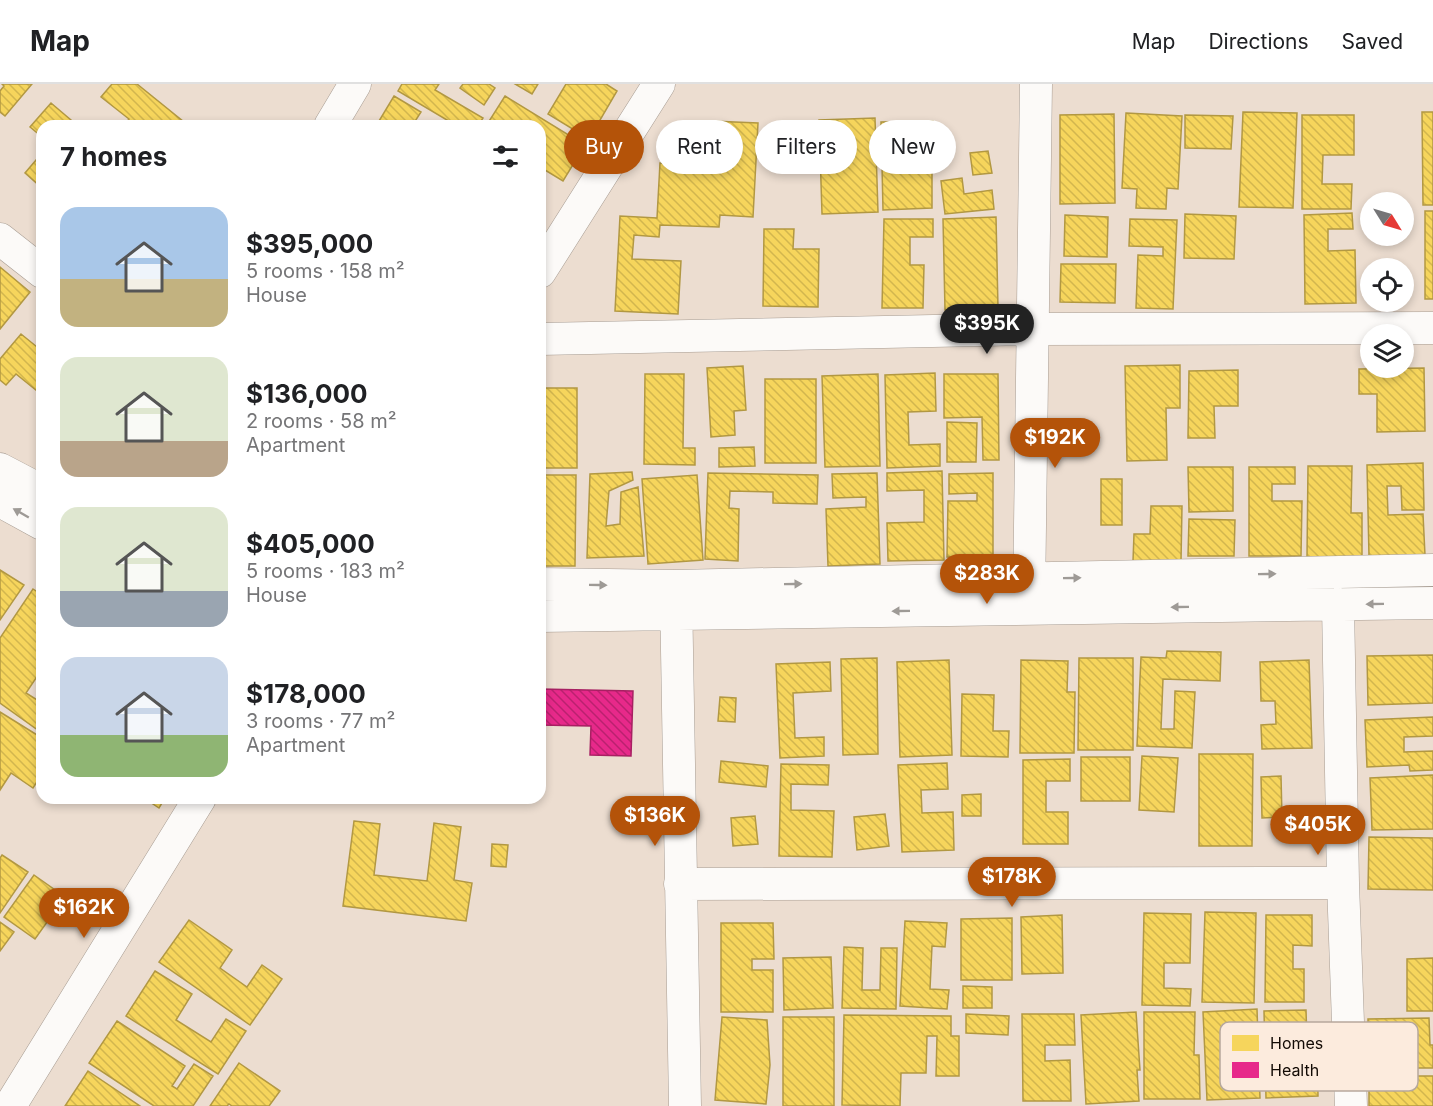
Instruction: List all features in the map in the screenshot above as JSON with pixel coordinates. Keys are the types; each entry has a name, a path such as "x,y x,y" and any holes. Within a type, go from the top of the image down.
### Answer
{"street":[{"path":"334,120 355,84"},
{"path":"546,263 659,84"},
{"path":"1029,594 1036,84"},
{"path":"0,239 36,267"},
{"path":"546,339 1032,329 1433,328"},
{"path":"0,469 36,489"},
{"path":"0,501 36,521"},
{"path":"546,615 677,600 1029,594 1433,570"},
{"path":"546,585 677,600"},
{"path":"1029,594 1338,604 1433,603"},
{"path":"677,600 685,1106"},
{"path":"1338,604 1348,1022"},
{"path":"10,1106 196,804"},
{"path":"680,884 1343,883"},
{"path":"1350,1091 1351,1106"}],"building: Homes":[{"path":"2,84 32,84 5,116 0,112 0,91 4,86"},
{"path":"112,84 137,84 182,120 128,120 101,97"},
{"path":"402,84 439,84 435,90 483,118 482,120 447,120 398,91"},
{"path":"463,84 489,84 495,88 484,105 460,88"},
{"path":"515,84 538,84 532,94"},
{"path":"566,84 606,84 617,91 600,120 564,120 564,124 548,114"},
{"path":"394,96 421,112 416,120 380,120"},
{"path":"505,96 544,120 490,120"},
{"path":"51,103 71,120 36,120"},
{"path":"1243,112 1297,113 1293,208 1239,207"},
{"path":"1422,112 1433,112 1433,205 1423,205"},
{"path":"1126,113 1182,116 1178,189 1167,188 1166,209 1136,208 1137,189 1122,188"},
{"path":"1114,114 1115,203 1060,204 1060,115"},
{"path":"1185,115 1233,116 1231,149 1185,148"},
{"path":"1302,115 1354,115 1354,155 1323,155 1322,184 1352,184 1351,209 1302,209"},
{"path":"875,118 875,120 869,120 869,174 877,174 878,212 822,214 821,174 857,174 857,120 819,120"},
{"path":"36,120 36,132 30,127"},
{"path":"546,121 564,132 564,174 567,174 563,181 546,171"},
{"path":"743,122 755,123 753,217 720,215 719,227 660,225 659,237 634,235 632,259 681,261 678,314 615,311 620,216 657,218 659,174 743,174"},
{"path":"988,151 992,173 973,175 970,153"},
{"path":"36,160 36,183 25,173"},
{"path":"882,174 932,174 932,208 883,210"},
{"path":"962,178 964,194 992,190 994,209 945,214 941,181"},
{"path":"1425,211 1433,211 1433,299 1425,299"},
{"path":"1352,213 1353,229 1328,229 1328,251 1355,250 1356,303 1305,304 1304,215"},
{"path":"1185,214 1236,216 1234,259 1184,258"},
{"path":"1065,215 1108,217 1107,257 1064,256"},
{"path":"996,217 998,308 945,310 943,219"},
{"path":"884,219 933,219 933,237 910,237 910,265 924,265 923,308 882,308"},
{"path":"1130,219 1177,220 1173,309 1136,308 1138,255 1163,256 1163,247 1129,246"},
{"path":"764,229 794,229 793,249 819,249 818,307 763,306"},
{"path":"1061,264 1116,264 1115,303 1060,302"},
{"path":"0,267 30,292 0,329"},
{"path":"21,334 36,346 36,390 16,374 6,385 0,380 0,359"},
{"path":"1180,365 1180,408 1166,408 1167,460 1127,461 1125,366"},
{"path":"743,366 746,410 734,411 735,435 711,437 707,368"},
{"path":"1414,368 1424,368 1425,431 1377,432 1377,394 1359,394 1359,369 1360,378 1414,378"},
{"path":"1238,370 1238,406 1214,406 1215,438 1188,438 1189,371"},
{"path":"935,373 936,411 908,412 909,445 940,444 940,466 887,468 885,375"},
{"path":"645,374 684,374 683,448 695,448 695,465 644,464"},
{"path":"878,374 880,466 825,467 822,376"},
{"path":"944,374 998,374 999,460 983,460 982,417 944,418"},
{"path":"765,379 816,379 816,463 765,463"},
{"path":"546,388 577,388 577,468 546,468"},
{"path":"947,422 977,423 976,462 947,462"},
{"path":"754,447 755,466 719,467 719,448"},
{"path":"1423,463 1424,510 1402,510 1401,486 1387,486 1388,515 1423,514 1425,555 1369,557 1367,465"},
{"path":"1308,466 1352,466 1351,513 1362,513 1362,558 1307,557"},
{"path":"1188,467 1233,467 1233,511 1189,512"},
{"path":"1249,467 1295,467 1295,484 1272,484 1272,501 1302,501 1301,556 1249,556"},
{"path":"942,471 944,560 888,561 887,523 924,522 924,490 887,491 887,473"},
{"path":"632,472 633,480 609,491 606,526 620,524 621,492 638,487 644,556 587,558 590,474"},
{"path":"708,473 818,475 817,504 773,503 773,492 730,491 729,508 739,509 738,561 705,559"},
{"path":"877,473 880,564 828,566 826,509 866,507 866,497 833,498 832,474"},
{"path":"993,473 993,557 947,557 948,501 977,501 977,493 949,494 949,474"},
{"path":"546,475 576,475 575,566 546,566"},
{"path":"697,475 703,560 648,564 642,479"},
{"path":"1101,479 1122,479 1122,525 1101,525"},
{"path":"1151,506 1182,506 1181,562 1133,561 1134,534 1150,534"},
{"path":"1189,519 1235,520 1234,556 1188,556"},
{"path":"0,570 24,585 0,620"},
{"path":"33,589 36,591 36,678 26,693 36,699 36,729 0,703 0,638"},
{"path":"1167,651 1221,652 1220,681 1163,679 1161,729 1174,729 1175,691 1195,692 1192,748 1137,746 1141,657 1166,658"},
{"path":"1433,655 1433,703 1368,705 1367,656"},
{"path":"877,658 878,754 843,755 841,659"},
{"path":"1079,658 1133,658 1133,750 1078,750"},
{"path":"949,660 952,755 900,757 897,662"},
{"path":"1021,660 1068,661 1067,692 1075,692 1074,753 1020,753"},
{"path":"1309,660 1312,748 1262,749 1261,725 1276,724 1275,701 1261,701 1260,662"},
{"path":"830,662 831,691 793,693 795,738 824,737 824,756 780,758 776,664"},
{"path":"962,694 994,695 993,731 1009,731 1008,757 961,756"},
{"path":"720,697 736,698 735,722 718,721"},
{"path":"0,712 36,734 36,783 33,788 11,773 0,790"},
{"path":"1433,717 1433,736 1404,737 1404,752 1433,751 1433,770 1410,771 1409,765 1367,767 1365,720"},
{"path":"1199,754 1253,754 1252,846 1199,846"},
{"path":"1142,756 1178,758 1174,812 1139,810"},
{"path":"1081,757 1130,757 1130,801 1081,801"},
{"path":"1070,759 1070,781 1046,781 1046,812 1068,812 1068,844 1023,844 1023,760"},
{"path":"721,761 768,766 766,787 719,782"},
{"path":"947,763 948,789 921,790 922,813 953,812 954,850 902,852 898,765"},
{"path":"781,764 829,765 828,785 791,784 791,810 834,811 832,857 779,856"},
{"path":"1433,775 1433,829 1372,830 1370,778"},
{"path":"1281,776 1282,817 1262,818 1261,777"},
{"path":"981,794 981,816 962,816 962,795"},
{"path":"885,814 889,846 857,850 854,817"},
{"path":"755,816 758,844 733,846 731,818"},
{"path":"354,821 380,824 374,875 427,881 434,823 461,827 454,880 472,883 466,921 343,906"},
{"path":"1369,837 1433,838 1433,890 1368,889"},
{"path":"492,844 508,845 506,867 491,866"},
{"path":"2,855 28,872 0,913 0,858"},
{"path":"34,875 65,897 35,939 4,917"},
{"path":"1205,912 1256,913 1254,1003 1202,1002"},
{"path":"1144,913 1191,914 1190,963 1164,963 1164,988 1191,989 1190,1006 1142,1005"},
{"path":"1062,915 1063,973 1022,974 1021,917"},
{"path":"1266,915 1312,915 1312,946 1293,945 1293,969 1304,969 1304,1002 1265,1002"},
{"path":"1012,918 1012,980 961,980 961,919"},
{"path":"189,920 232,950 220,968 247,987 262,965 282,979 250,1025 159,962"},
{"path":"905,921 947,923 945,947 932,946 930,989 949,990 947,1009 900,1006"},
{"path":"0,922 14,932 0,951"},
{"path":"721,923 773,923 774,959 752,959 752,970 773,970 773,1012 721,1012"},
{"path":"844,947 863,948 862,990 880,990 881,948 897,948 896,1009 842,1008"},
{"path":"831,957 833,1008 784,1010 783,958"},
{"path":"1433,958 1433,1011 1407,1011 1407,959"},
{"path":"155,971 192,994 176,1020 211,1042 226,1019 246,1031 218,1074 126,1016"},
{"path":"963,986 992,987 992,1008 963,1008"},
{"path":"1257,1009 1257,1022 1220,1022 1220,1091 1260,1091 1260,1098 1207,1100 1203,1012"},
{"path":"1306,1010 1306,1022 1264,1022 1264,1011"},
{"path":"1136,1012 1140,1070 1137,1070 1139,1101 1086,1104 1081,1015"},
{"path":"1144,1012 1195,1012 1194,1055 1199,1055 1200,1099 1144,1099"},
{"path":"966,1014 1009,1016 1008,1035 966,1033"},
{"path":"1022,1014 1074,1014 1075,1045 1045,1045 1045,1061 1070,1060 1071,1101 1023,1101"},
{"path":"844,1015 951,1016 951,1036 959,1036 959,1076 936,1076 937,1036 927,1036 926,1073 901,1073 900,1106 842,1105"},
{"path":"722,1017 767,1020 770,1065 766,1104 715,1100"},
{"path":"783,1017 834,1017 834,1106 783,1106"},
{"path":"1429,1018 1430,1045 1433,1045 1433,1068 1418,1068 1418,1022 1368,1022 1368,1019"},
{"path":"117,1021 185,1066 172,1086 177,1089 194,1064 213,1076 193,1106 154,1106 89,1063"},
{"path":"239,1063 280,1091 269,1106 232,1106 229,1104 210,1106"},
{"path":"88,1071 140,1106 65,1106"},
{"path":"1418,1076 1433,1076 1433,1106 1369,1106 1369,1091 1418,1091"},
{"path":"1266,1091 1318,1091 1318,1096 1266,1098"}],"building: Health":[{"path":"546,689 633,691 631,756 590,755 591,726 546,725"}]}
